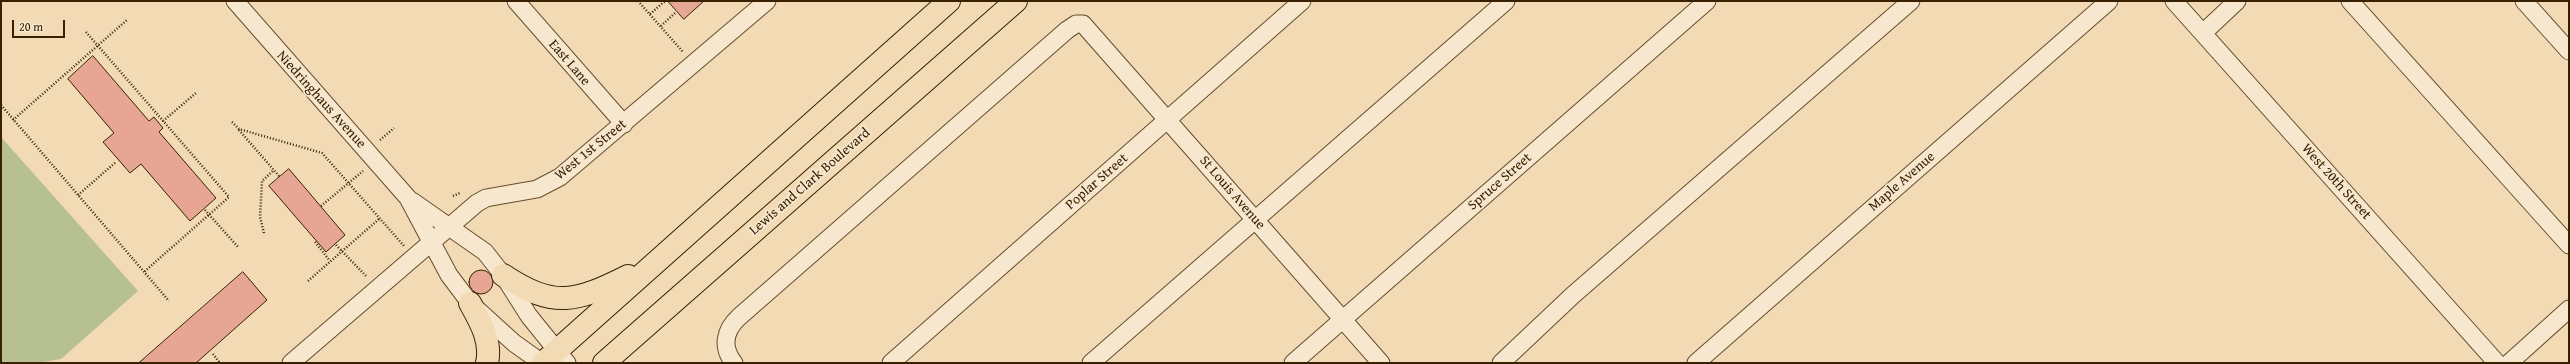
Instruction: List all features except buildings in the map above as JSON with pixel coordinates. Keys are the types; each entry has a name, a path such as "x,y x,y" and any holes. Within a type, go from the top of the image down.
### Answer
{"highway":[{"path":"552,360 654,263 949,1"},
{"name":"Lewis and Clark Boulevard","path":"604,363 1016,1"},
{"path":"503,275 537,294 573,299 596,292 654,263"},
{"path":"470,303 484,327 489,357 487,363"},
{"path":"629,363 649,323"}],"street":[{"name":"Niedringhaus Avenue","path":"235,1 408,198 432,240 449,275 470,303 514,343 552,360"},
{"name":"East Lane","path":"516,1 624,124"},
{"name":"West 1st Street","path":"291,363 448,225 486,198 537,189 560,177 767,1"},
{"name":"Poplar Street","path":"891,363 1302,1"},
{"path":"1091,363 1506,1"},
{"name":"Spruce Street","path":"1293,363 1707,1"},
{"path":"1501,363 1573,296 1911,1"},
{"name":"Maple Avenue","path":"1696,363 2108,1"},
{"name":"West 20th Street","path":"2174,1 2497,363"},
{"path":"2203,33 2237,1"},
{"path":"2350,1 2569,244"},
{"path":"2524,1 2569,51"},
{"name":"St Louis Avenue","path":"734,363 728,352 726,337 729,327 739,317 1067,30 1076,24 1083,24 1381,363"},
{"name":"Niedringhaus Avenue","path":"408,198 485,252 503,275 529,316 552,360"},
{"path":"2509,363 2569,309"}],"path":[{"path":"638,1 684,53"},
{"path":"650,14 665,2"},
{"path":"661,26 675,13"},
{"path":"13,120 128,19"},
{"path":"86,32 229,196 210,216 144,272"},
{"path":"163,120 196,93"},
{"path":"1,105 169,301"},
{"path":"232,122 280,176"},
{"path":"239,129 322,153 347,184 413,256"},
{"path":"321,206 375,161"},
{"path":"78,195 116,162"},
{"path":"264,233 260,218 262,181 274,170"},
{"path":"205,210 238,247"},
{"path":"308,281 379,219"},
{"path":"315,242 330,261"},
{"path":"336,245 367,278"},
{"path":"213,354 220,363"}],"green space":[{"path":"1,137 138,291 61,359 37,363 1,363"}]}
